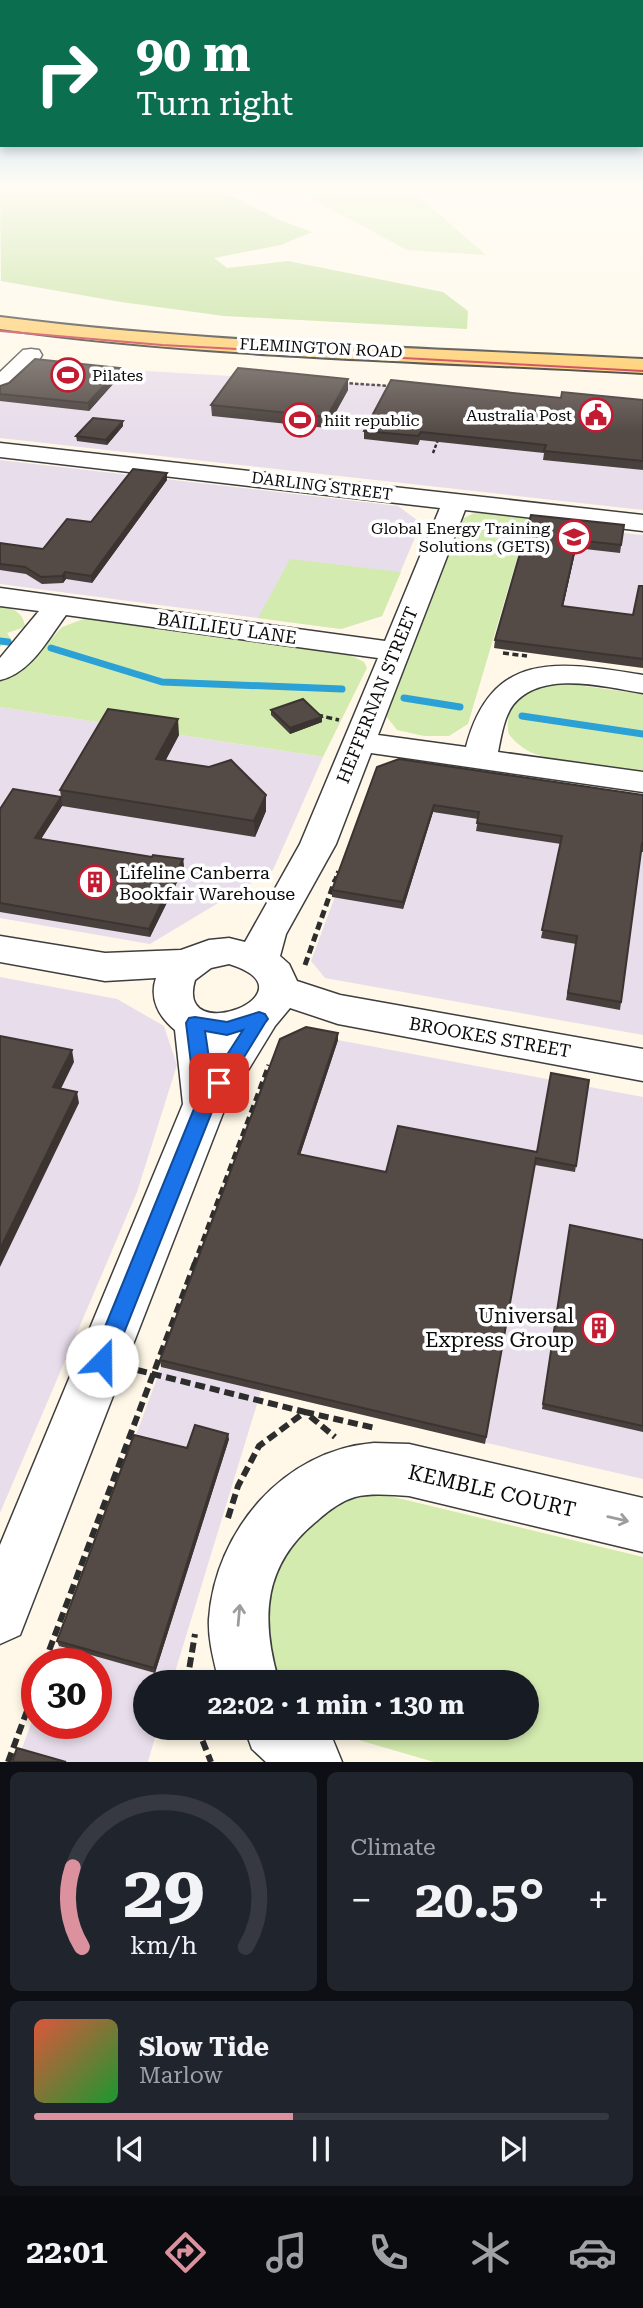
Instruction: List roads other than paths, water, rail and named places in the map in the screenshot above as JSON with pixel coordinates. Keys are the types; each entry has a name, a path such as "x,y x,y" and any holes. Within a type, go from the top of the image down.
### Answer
{"main road":[{"name":"FLEMINGTON ROAD","path":"0,325 76,333 643,366"},
{"name":"FLEMINGTON ROAD","path":"0,341 86,350 643,381"}],"street":[{"path":"0,384 31,355"},
{"name":"DARLING STREET","path":"0,450 643,523"},
{"name":"HEFFERNAN STREET","path":"0,1615 205,1104 275,998 267,934 318,844 455,502"},
{"name":"BAILLIEU LANE","path":"0,597 395,651"},
{"path":"0,671 14,662 59,605"},
{"path":"480,759 491,720 502,699 521,684 546,676 578,676 643,684"},
{"path":"359,742 643,782"},
{"name":"HEFFERNAN STREET","path":"205,1104 192,984 294,885"},
{"path":"0,949 192,984 227,1028 275,998 229,951 192,984"},
{"name":"BROOKES STREET","path":"275,998 643,1065"},
{"name":"KEMBLE COURT","path":"244,1670 238,1628 241,1587 254,1552 274,1521 292,1502 314,1487 342,1475 374,1469 409,1470 643,1525"},
{"path":"288,1740 311,1762"}],"waterway":[{"path":"0,641 8,642"},
{"path":"51,648 162,682 342,689"},
{"path":"404,698 460,707"},
{"path":"522,716 643,734"}],"tram line":[{"path":"0,331 162,345 643,371"}],"place":[{"name":"Pilates","path":"68,375"},
{"name":"Australia Post","path":"596,415"},
{"name":"hiit republic","path":"300,420"},
{"name":"Global Energy Training Solutions (GETS)","path":"574,537"},
{"name":"Lifeline Canberra Bookfair Warehouse","path":"95,882"},
{"name":"Universal Express Group","path":"599,1328"}]}
